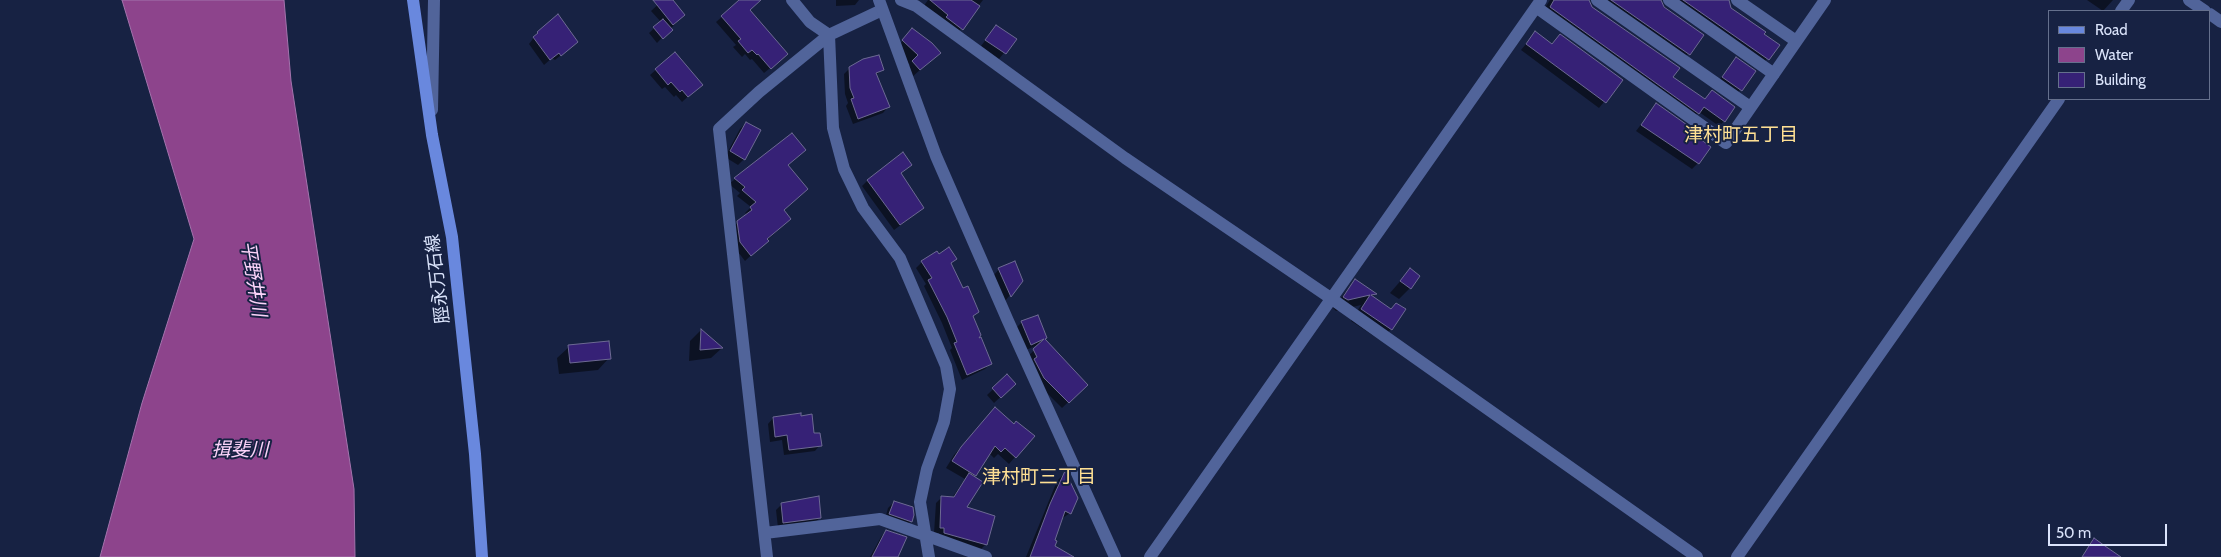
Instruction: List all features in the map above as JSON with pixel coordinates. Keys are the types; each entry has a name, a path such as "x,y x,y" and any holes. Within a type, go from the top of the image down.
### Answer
{"main road":[{"name":"脛永万石線","path":"413,0 432,135 452,237 475,454 482,557"}],"street":[{"path":"432,135 434,0"},
{"path":"792,0 810,22 829,35"},
{"path":"901,0 916,6 1125,158 1332,299 1697,557"},
{"path":"1597,0 1750,108"},
{"path":"1669,0 1774,74"},
{"path":"1737,0 1796,41"},
{"path":"2189,0 2204,10"},
{"path":"1150,557 1539,3 1726,143 1774,74 1820,2"},
{"path":"767,557 719,129 759,92 829,35 880,5 940,165 1012,330 1115,557"},
{"path":"829,35 833,128 844,169 863,208 900,258 946,366 950,389 946,414 927,469 920,502 929,557"},
{"path":"1737,557 2058,100"},
{"path":"765,533 880,519 986,557"}],"water":[{"name":"揖斐川","path":"122,0 284,0 291,81 354,489 355,557 100,557 142,403 194,239"}],"building":[{"path":"653,0 673,0 685,15 673,25"},
{"path":"739,0 761,0 750,10 788,54 771,69 758,54 752,50 748,53 738,41 741,39 721,16"},
{"path":"930,0 971,0 980,6 963,30 946,17 948,15"},
{"path":"1554,0 1589,0 1592,7 1680,68 1673,77 1705,99 1712,90 1735,107 1725,122 1704,107 1699,114 1550,7"},
{"path":"1611,0 1661,0 1664,7 1704,35 1690,55"},
{"path":"1683,0 1729,0 1731,8 1766,32 1764,34 1780,45 1769,60"},
{"path":"558,14 578,42 561,56 559,53 550,60 533,37"},
{"path":"663,19 673,30 663,39 653,27"},
{"path":"996,25 1017,39 1006,54 985,40"},
{"path":"912,28 932,43 941,53 920,70 912,61 918,55 902,40"},
{"path":"1535,31 1552,44 1560,34 1623,80 1606,103 1526,44"},
{"path":"675,52 703,85 688,97 682,90 680,92 671,82 668,85 655,69"},
{"path":"879,55 884,70 876,73 890,107 858,119 851,99 854,98 850,88 849,67 863,59"},
{"path":"1736,57 1756,71 1742,91 1722,77"},
{"path":"1656,103 1690,127 1688,130 1711,147 1699,164 1641,125"},
{"path":"746,122 761,130 745,160 730,151"},
{"path":"792,133 806,150 788,165 808,189 784,210 791,219 767,239 769,241 751,256 740,242 737,221 752,210 750,207 756,202 742,190 745,187 734,178"},
{"path":"903,152 912,165 901,173 924,208 900,225 867,180"},
{"path":"949,247 957,259 951,263 963,288 968,286 979,312 973,316 981,335 979,338 981,337 992,364 967,375 954,343 957,342 947,317 928,280 932,278 921,261 937,251 939,254"},
{"path":"1015,261 1023,281 1011,297 998,268"},
{"path":"1410,268 1420,276 1411,289 1400,281"},
{"path":"1355,279 1377,294 1371,295 1391,309 1396,303 1406,309 1392,330 1361,309 1370,295 1348,300 1343,297"},
{"path":"1038,315 1047,338 1045,339 1088,385 1069,403 1044,378 1034,359 1037,357 1033,349 1044,339 1031,345 1021,321"},
{"path":"701,329 723,348 700,350"},
{"path":"609,341 611,359 570,363 568,345"},
{"path":"1007,374 1016,384 1001,398 992,388"},
{"path":"995,407 1014,424 1016,421 1035,436 1016,458 1005,448 1001,452 995,446 976,476 952,461 961,447"},
{"path":"801,413 801,416 812,414 814,433 820,433 822,446 789,450 787,435 775,437 773,417"},
{"path":"1065,471 1078,498 1071,514 1065,511 1055,540 1057,541 1055,546 1074,557 1030,557 1050,504"},
{"path":"969,473 983,482 967,507 995,516 987,545 944,533 944,528 940,528 941,496 954,497"},
{"path":"819,496 821,518 783,523 781,503"},
{"path":"894,501 913,507 914,515 912,522 889,514"},
{"path":"886,530 907,537 898,557 872,557"},
{"path":"2094,538 2105,546 2121,557 2082,557"}],"district":[{"name":"津村町五丁目","path":"1741,135"},
{"name":"津村町三丁目","path":"1039,477"}],"water label":[{"name":"平野井川","path":"253,279"}]}
